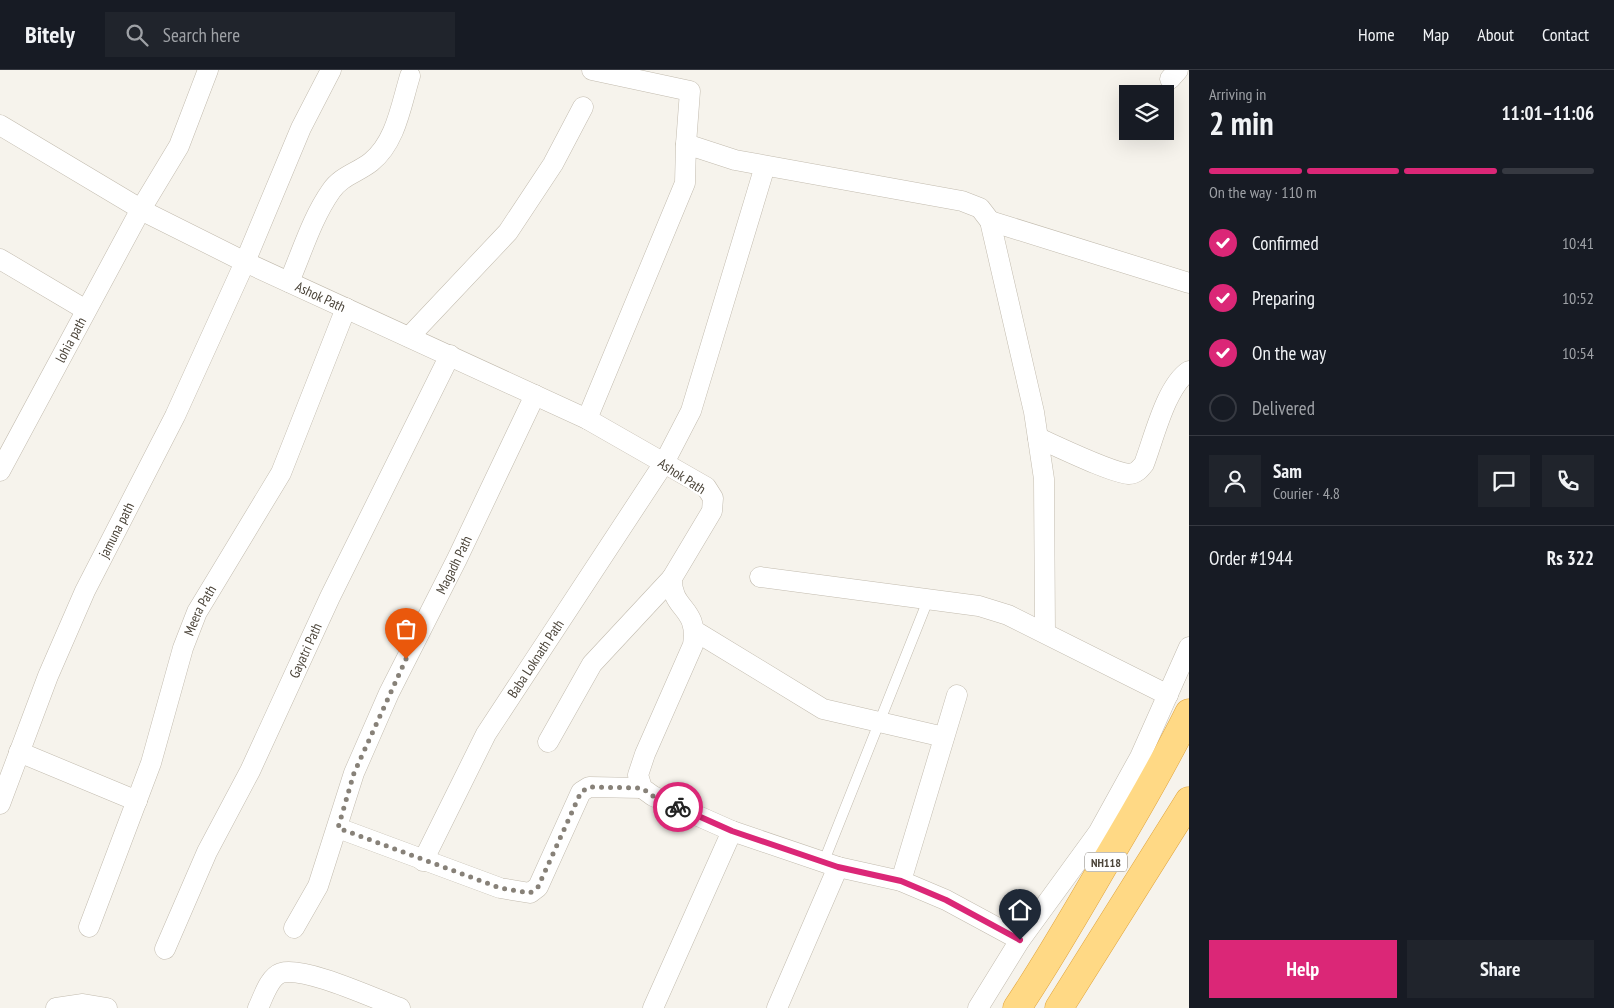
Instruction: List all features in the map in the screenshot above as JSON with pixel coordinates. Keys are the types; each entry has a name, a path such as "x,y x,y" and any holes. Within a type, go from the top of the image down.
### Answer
{"highway":[{"name":"NH118","path":"1017,1008 1043,970 1121,837 1169,754 1189,713"},
{"name":"NH118","path":"1059,1008 1189,801"}],"street":[{"name":"lohia path","path":"0,471 141,210 179,146 207,70"},
{"name":"jamuna path","path":"0,804 48,676 86,590 175,416 245,262 301,128 331,70"},
{"path":"587,419 684,182 690,90 592,70"},
{"path":"289,282 323,204 332,190 341,180 370,163 381,152 393,133 410,76"},
{"path":"409,336 508,232 553,164 583,107"},
{"name":"Ashok Path","path":"0,125 141,210 245,262 587,419 706,488 713,498 712,511 672,578 592,664 548,742"},
{"path":"686,144 735,160 962,201 980,208 990,222 1038,438 1044,479 1045,633"},
{"name":"Baba Loknath Path","path":"423,861 464,774 486,734 664,463 691,411 765,166"},
{"path":"990,222 1189,283"},
{"path":"0,259 86,310"},
{"name":"Meera Path","path":"89,927 151,763 183,648 197,612 281,473 346,308"},
{"name":"Gayatri Path","path":"165,949 208,852 250,770 330,597 450,355"},
{"path":"1038,438 1115,470 1130,474 1137,472 1144,464 1171,391 1179,378 1189,371"},
{"name":"Magadh Path","path":"294,928 318,886 354,773 388,693 457,559 535,395"},
{"path":"760,577 979,606 1008,615 1168,695"},
{"path":"642,788 638,776 645,754 693,645 695,631 693,619 671,591 672,578"},
{"path":"695,631 823,710 944,737"},
{"path":"978,1008 1020,940 1098,833 1140,757 1189,647"},
{"path":"901,881 957,695"},
{"path":"19,752 137,801"},
{"path":"338,828 500,888 530,893 538,887 581,792 589,787 642,788 653,796 732,831 831,864 901,881 946,900 1020,940"},
{"path":"653,1008 732,831"},
{"path":"777,1008 831,864"},
{"path":"258,1008 272,980 281,973 300,973 327,980 400,1008"},
{"path":"56,1008 83,1004 107,1008"}],"lane":[{"path":"831,864 879,724 928,600"}],"way so far":[{"path":"406,659 388,693 354,773 338,828 500,888 530,893 538,887 581,792 589,787 642,788 653,796 678,807"}],"route":[{"path":"678,807 732,831 838,867 901,881 946,900 1020,940"}]}
